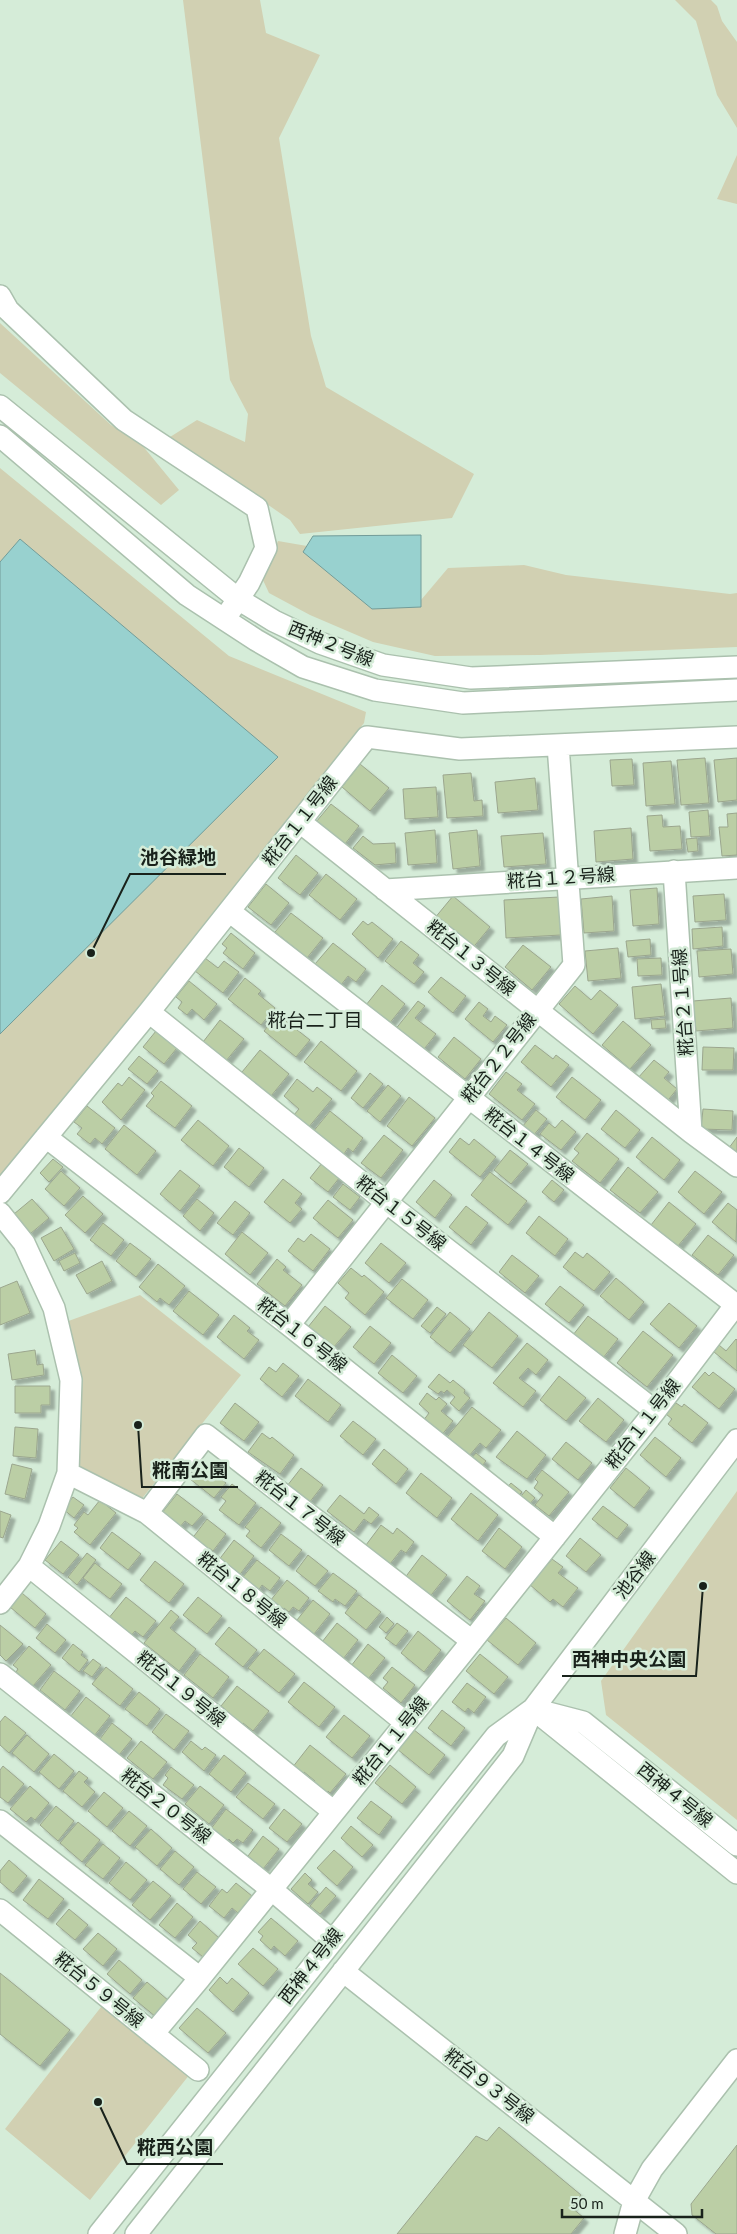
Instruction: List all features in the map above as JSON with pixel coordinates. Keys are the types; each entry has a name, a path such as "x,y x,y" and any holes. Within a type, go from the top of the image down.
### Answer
{"street":[{"path":"0,296 8,310 124,420 257,508 266,548 249,583 224,619"},
{"name":"西神２号線","path":"0,406 238,599 274,620 320,642 383,665 472,678 737,667"},
{"name":"西神２号線","path":"0,436 187,595 303,667 375,690 463,703 737,690"},
{"name":"糀台１１号線","path":"0,1193 149,1012 367,737 460,750 737,738"},
{"name":"糀台２２号線","path":"289,1325 574,965 566,877 558,745"},
{"name":"糀台１３号線","path":"300,822 691,1132 737,1166"},
{"name":"糀台１２号線","path":"385,890 566,877 737,868"},
{"name":"糀台２１号線","path":"674,871 691,1132"},
{"name":"糀台１４号線","path":"229,911 468,1098 737,1304"},
{"name":"糀台１５号線","path":"149,1012 386,1202 655,1411"},
{"name":"糀台１６号線","path":"46,1137 289,1325 555,1537"},
{"path":"0,1213 24,1243 54,1308 71,1380 68,1473 49,1526 29,1566 0,1602"},
{"name":"糀台１１号線","path":"153,2034 472,1641 655,1411 737,1304"},
{"name":"糀台１７号線","path":"147,1513 206,1434 472,1641"},
{"name":"池谷線","path":"533,1710 737,1440"},
{"name":"糀台１８号線","path":"68,1473 147,1513 406,1723"},
{"name":"糀台１９号線","path":"29,1566 334,1812"},
{"name":"糀台２０号線","path":"0,1674 271,1889 331,1940"},
{"name":"西神４号線","path":"533,1710 737,1873"},
{"name":"西神４号線","path":"136,2234 513,1756 533,1710"},
{"name":"西神４号線","path":"99,2234 331,1940 496,1736 533,1710 583,1722 737,1845"},
{"path":"0,1822 200,1978"},
{"name":"糀台５９号線","path":"0,1910 198,2070"},
{"name":"糀台９３号線","path":"343,1971 676,2234"},
{"path":"624,2234 634,2201 652,2169 737,2060"}],"green space":[{"path":"183,0 260,0 266,33 320,55 279,138 311,336 326,387 474,474 452,518 300,534 290,520 170,437 197,420 245,442 248,414 230,380"},
{"path":"675,0 711,0 717,6 722,21 737,42 737,128 717,95 696,21"},
{"path":"737,155 737,204 717,199"},
{"path":"0,323 111,425 142,445 179,490 161,505 0,373"},
{"path":"0,468 229,656 366,712 364,723 0,1184"},
{"path":"278,541 307,546 304,552 420,607 421,600 448,568 524,565 566,575 730,594 737,593 737,647 540,655 435,656 373,642 310,615 269,593 262,578"},
{"path":"140,1295 241,1375 140,1501 74,1470 63,1323"},
{"path":"737,1491 737,1820 606,1715 601,1681"},
{"path":"105,2002 190,2074 90,2200 5,2129"}],"water":[{"path":"421,535 421,607 372,609 303,552 313,536"},
{"path":"20,539 278,757 0,1034 0,562"}],"building":[{"path":"705,758 709,803 681,805 677,760"},
{"path":"737,758 737,800 718,802 714,760"},
{"path":"632,759 634,785 612,786 610,760"},
{"path":"671,761 675,804 646,806 643,763"},
{"path":"360,764 389,788 370,811 342,787"},
{"path":"471,773 474,801 482,800 483,816 447,818 443,775"},
{"path":"535,778 538,810 498,813 495,782"},
{"path":"436,787 438,817 405,819 403,789"},
{"path":"331,804 359,826 345,844 316,822"},
{"path":"708,810 710,836 691,837 689,812"},
{"path":"737,813 737,855 722,856 719,827 728,827 727,814"},
{"path":"662,815 663,827 680,826 682,849 650,851 647,816"},
{"path":"631,828 633,859 596,862 594,831"},
{"path":"435,830 437,863 408,865 405,833"},
{"path":"477,830 480,866 453,869 449,833"},
{"path":"543,833 546,864 504,867 501,836"},
{"path":"363,836 373,844 395,843 396,863 375,865 353,848"},
{"path":"697,838 698,851 688,852 686,839"},
{"path":"296,855 318,873 300,895 278,878"},
{"path":"326,874 357,899 340,920 309,895"},
{"path":"266,884 289,903 271,925 248,907"},
{"path":"657,888 659,924 633,926 630,890"},
{"path":"724,894 726,920 695,922 693,896"},
{"path":"453,896 490,927 471,950 434,919"},
{"path":"612,896 614,931 584,933 581,899"},
{"path":"559,897 561,935 506,938 504,900"},
{"path":"291,913 323,938 307,958 275,932"},
{"path":"363,921 368,925 372,922 393,939 378,958 352,934"},
{"path":"722,927 723,946 693,949 692,929"},
{"path":"231,933 255,953 243,969 223,953 227,948 222,944"},
{"path":"650,939 651,955 628,957 626,941"},
{"path":"401,941 419,955 413,963 424,972 414,984 385,961"},
{"path":"333,943 366,969 356,982 348,976 341,985 315,964"},
{"path":"523,945 551,967 532,990 505,967"},
{"path":"618,948 621,978 588,981 585,951"},
{"path":"731,949 733,974 699,977 697,951"},
{"path":"205,958 218,968 224,961 239,972 223,993 195,971"},
{"path":"661,958 662,975 638,976 637,959"},
{"path":"441,977 466,996 453,1013 428,992"},
{"path":"245,978 261,991 258,994 275,1008 261,1025 228,999"},
{"path":"189,981 217,1004 204,1020 192,1009 187,1015 178,1008 182,1002 176,997"},
{"path":"661,984 665,1016 635,1019 632,987"},
{"path":"382,985 405,1004 389,1024 366,1005"},
{"path":"575,986 591,1000 600,990 618,1005 593,1034 559,1004"},
{"path":"731,998 733,1028 696,1031 693,1001"},
{"path":"418,1001 425,1006 415,1018 436,1034 421,1053 394,1031"},
{"path":"479,1002 488,1009 483,1016 491,1022 495,1016 507,1025 493,1042 465,1019"},
{"path":"277,1014 310,1040 296,1057 264,1031"},
{"path":"665,1019 666,1028 652,1029 651,1020"},
{"path":"220,1020 244,1039 226,1061 203,1042"},
{"path":"623,1021 651,1045 630,1069 602,1045"},
{"path":"156,1031 177,1048 164,1064 143,1047"},
{"path":"454,1037 481,1059 465,1079 438,1057"},
{"path":"321,1041 357,1071 341,1091 304,1062"},
{"path":"535,1045 553,1059 556,1055 569,1065 551,1087 521,1062"},
{"path":"703,1047 734,1048 733,1070 702,1070"},
{"path":"260,1050 289,1074 271,1096 242,1072"},
{"path":"139,1056 158,1071 147,1084 128,1069"},
{"path":"654,1060 669,1072 664,1078 677,1089 665,1104 637,1079"},
{"path":"506,1072 522,1084 517,1090 535,1104 522,1120 489,1094"},
{"path":"370,1073 383,1084 363,1108 351,1098"},
{"path":"129,1077 145,1090 121,1120 102,1102 118,1083 122,1086"},
{"path":"572,1077 601,1100 585,1120 556,1097"},
{"path":"297,1079 313,1092 317,1087 332,1099 308,1128 293,1116 299,1109 284,1096"},
{"path":"161,1081 192,1106 175,1128 146,1106 154,1096 151,1093"},
{"path":"388,1085 401,1096 380,1122 367,1111"},
{"path":"409,1097 435,1118 412,1146 387,1126"},
{"path":"87,1106 115,1128 102,1144 95,1138 90,1144 77,1134 82,1128 74,1122"},
{"path":"703,1109 733,1111 732,1130 701,1129"},
{"path":"536,1110 547,1119 533,1136 522,1127"},
{"path":"616,1110 640,1130 625,1148 601,1129"},
{"path":"330,1111 363,1138 353,1152 348,1148 342,1157 312,1133"},
{"path":"198,1120 229,1146 213,1166 181,1140"},
{"path":"562,1120 576,1132 561,1150 540,1134 549,1123 555,1128"},
{"path":"124,1125 156,1151 137,1175 105,1149"},
{"path":"587,1133 619,1159 600,1183 572,1161 579,1153 574,1149"},
{"path":"384,1135 403,1150 381,1178 361,1163"},
{"path":"652,1137 680,1160 664,1180 636,1157"},
{"path":"737,1137 737,1160 726,1152"},
{"path":"460,1138 469,1145 474,1139 496,1157 480,1177 449,1152"},
{"path":"239,1148 264,1168 249,1187 224,1167"},
{"path":"510,1150 528,1164 511,1184 494,1170"},
{"path":"53,1159 63,1167 49,1182 40,1173"},
{"path":"322,1163 340,1177 328,1192 310,1178"},
{"path":"628,1167 658,1192 640,1213 610,1190"},
{"path":"180,1170 200,1186 180,1211 160,1194"},
{"path":"61,1171 80,1188 64,1206 45,1189"},
{"path":"695,1171 722,1192 704,1214 678,1192"},
{"path":"490,1172 527,1201 508,1225 471,1195"},
{"path":"283,1179 302,1194 295,1203 302,1209 290,1223 264,1202"},
{"path":"434,1180 452,1195 435,1218 416,1202"},
{"path":"552,1180 564,1190 554,1202 542,1192"},
{"path":"343,1184 360,1197 350,1210 333,1197"},
{"path":"83,1196 103,1214 85,1233 65,1215"},
{"path":"32,1199 49,1218 30,1234 14,1214"},
{"path":"197,1199 214,1213 200,1231 183,1216"},
{"path":"328,1200 353,1220 338,1238 313,1218"},
{"path":"235,1201 250,1213 233,1235 217,1223"},
{"path":"669,1202 696,1224 678,1246 651,1225"},
{"path":"728,1203 737,1210 736,1242 712,1222"},
{"path":"466,1206 488,1223 471,1245 449,1227"},
{"path":"539,1216 568,1239 555,1256 526,1233"},
{"path":"103,1223 124,1240 111,1256 90,1240"},
{"path":"61,1227 74,1249 54,1261 41,1238"},
{"path":"242,1232 268,1253 250,1275 225,1254"},
{"path":"311,1234 330,1249 313,1271 288,1251 298,1238 304,1242"},
{"path":"708,1235 734,1255 718,1275 692,1255"},
{"path":"130,1243 151,1259 136,1277 116,1261"},
{"path":"381,1243 406,1263 389,1283 365,1263"},
{"path":"575,1252 583,1258 587,1253 610,1272 594,1291 563,1267"},
{"path":"75,1253 80,1263 64,1271 59,1261"},
{"path":"512,1255 539,1276 525,1293 499,1272"},
{"path":"277,1259 286,1267 283,1270 302,1285 285,1306 257,1284"},
{"path":"102,1261 112,1281 87,1294 76,1275"},
{"path":"158,1264 185,1286 169,1305 160,1298 157,1302 139,1287"},
{"path":"351,1268 362,1277 364,1275 384,1292 365,1315 345,1298 349,1293 338,1283"},
{"path":"616,1278 644,1302 629,1320 600,1296"},
{"path":"402,1279 428,1300 413,1319 386,1298"},
{"path":"17,1281 30,1313 0,1325 0,1288"},
{"path":"560,1286 584,1305 569,1323 545,1304"},
{"path":"189,1291 219,1315 203,1335 173,1311"},
{"path":"669,1303 697,1326 679,1348 650,1324"},
{"path":"325,1306 351,1327 333,1348 308,1327"},
{"path":"437,1307 446,1314 430,1333 421,1326"},
{"path":"450,1312 470,1329 450,1353 430,1337"},
{"path":"489,1312 518,1336 492,1368 463,1345"},
{"path":"234,1315 250,1328 247,1331 259,1340 244,1359 217,1337"},
{"path":"588,1316 618,1339 603,1358 573,1335"},
{"path":"370,1326 391,1343 374,1364 353,1347"},
{"path":"643,1331 673,1355 647,1387 617,1363"},
{"path":"736,1339 737,1371 714,1352 719,1345 726,1351"},
{"path":"527,1343 548,1360 536,1375 528,1368 519,1378 536,1391 523,1407 493,1383"},
{"path":"35,1350 37,1365 43,1364 44,1375 12,1380 8,1354"},
{"path":"392,1355 417,1376 403,1393 378,1373"},
{"path":"283,1363 299,1376 282,1397 260,1379 269,1367 276,1372"},
{"path":"705,1372 709,1376 713,1372 735,1389 719,1409 692,1387"},
{"path":"439,1374 450,1383 453,1380 465,1390 464,1393 470,1398 459,1411 450,1403 455,1397 447,1390 444,1393 441,1391 438,1394 428,1387"},
{"path":"559,1376 586,1398 566,1421 540,1400"},
{"path":"308,1379 341,1405 328,1422 295,1396"},
{"path":"15,1386 50,1386 50,1405 41,1405 41,1413 15,1413"},
{"path":"427,1393 436,1400 439,1397 447,1404 441,1411 453,1421 441,1436 423,1421 429,1413 419,1404"},
{"path":"598,1398 624,1420 606,1442 579,1421"},
{"path":"235,1403 259,1422 244,1441 220,1423"},
{"path":"676,1403 682,1407 684,1404 708,1423 692,1443 668,1424 672,1419 666,1414"},
{"path":"472,1407 501,1430 486,1448 480,1443 469,1456 447,1437"},
{"path":"353,1421 376,1439 363,1455 340,1436"},
{"path":"15,1427 38,1429 36,1458 13,1456"},
{"path":"517,1431 546,1455 527,1479 496,1457"},
{"path":"262,1433 270,1439 272,1437 294,1455 280,1474 248,1452"},
{"path":"655,1437 681,1458 666,1477 640,1455"},
{"path":"566,1442 592,1463 578,1480 552,1459"},
{"path":"384,1449 408,1469 396,1484 372,1464"},
{"path":"476,1453 486,1461 479,1470 469,1461"},
{"path":"202,1463 226,1483 214,1498 190,1479"},
{"path":"12,1464 32,1469 25,1499 5,1494"},
{"path":"301,1468 323,1485 309,1503 287,1486"},
{"path":"626,1468 650,1488 634,1508 610,1488"},
{"path":"542,1470 569,1492 549,1516 535,1505 543,1495 534,1488 538,1482 535,1479"},
{"path":"421,1473 452,1498 437,1518 406,1493"},
{"path":"511,1483 522,1492 515,1499 505,1490"},
{"path":"232,1484 256,1503 239,1525 219,1510 226,1501 221,1497"},
{"path":"526,1490 535,1498 527,1507 518,1500"},
{"path":"471,1493 498,1515 478,1541 451,1519"},
{"path":"177,1494 203,1514 192,1526 185,1521 179,1528 161,1514"},
{"path":"340,1495 364,1514 369,1507 379,1515 371,1524 364,1519 354,1532 327,1511"},
{"path":"73,1497 84,1505 74,1518 63,1509"},
{"path":"100,1500 116,1513 90,1545 74,1532 78,1528 74,1525 84,1512 88,1515"},
{"path":"603,1506 628,1525 617,1539 592,1519"},
{"path":"261,1507 281,1523 261,1548 246,1536 250,1531 245,1527"},
{"path":"0,1511 11,1515 3,1538 0,1537"},
{"path":"207,1519 226,1534 213,1551 209,1548 205,1552 191,1540"},
{"path":"381,1525 393,1534 397,1528 414,1542 406,1553 401,1550 390,1564 366,1545"},
{"path":"499,1528 522,1547 505,1569 482,1551"},
{"path":"112,1532 141,1554 128,1570 100,1548"},
{"path":"281,1534 302,1550 289,1566 269,1550"},
{"path":"580,1538 601,1555 586,1572 566,1556"},
{"path":"234,1540 254,1556 238,1577 218,1561"},
{"path":"61,1541 79,1555 63,1574 45,1560"},
{"path":"87,1553 96,1560 77,1585 68,1577"},
{"path":"308,1555 328,1571 315,1586 296,1571"},
{"path":"422,1555 447,1575 428,1599 404,1579"},
{"path":"552,1559 563,1567 558,1573 578,1588 563,1607 553,1599 550,1602 529,1584 546,1563 548,1564"},
{"path":"257,1560 280,1578 270,1591 262,1585 258,1591 242,1578"},
{"path":"155,1561 184,1584 169,1603 140,1580"},
{"path":"95,1563 122,1584 110,1599 83,1578"},
{"path":"333,1573 357,1591 345,1606 335,1599 333,1602 318,1591"},
{"path":"467,1576 480,1586 474,1594 485,1601 470,1620 447,1601"},
{"path":"287,1580 309,1598 299,1611 293,1607 289,1612 284,1608 281,1611 270,1601"},
{"path":"22,1593 46,1614 35,1628 10,1607"},
{"path":"359,1595 381,1612 366,1630 345,1613"},
{"path":"126,1597 156,1621 143,1637 135,1631 130,1637 108,1619"},
{"path":"198,1597 222,1616 207,1634 183,1615"},
{"path":"313,1600 330,1614 314,1634 297,1620"},
{"path":"171,1610 179,1617 170,1628 196,1649 179,1671 144,1643"},
{"path":"387,1617 394,1624 386,1633 379,1627"},
{"path":"506,1618 536,1643 518,1665 487,1640"},
{"path":"337,1623 358,1640 343,1659 322,1642"},
{"path":"397,1623 408,1631 396,1646 385,1638"},
{"path":"47,1624 66,1640 55,1653 36,1638"},
{"path":"0,1625 23,1644 6,1661 0,1655"},
{"path":"229,1627 257,1650 243,1667 215,1644"},
{"path":"418,1631 441,1650 424,1672 401,1653"},
{"path":"73,1644 83,1652 81,1655 88,1660 79,1672 62,1658"},
{"path":"368,1644 385,1658 368,1679 351,1666"},
{"path":"29,1646 51,1665 33,1686 16,1672 18,1669 13,1665"},
{"path":"264,1649 295,1674 279,1693 248,1668"},
{"path":"200,1654 229,1677 213,1698 184,1675"},
{"path":"480,1654 508,1677 494,1694 466,1671"},
{"path":"93,1659 101,1665 92,1677 83,1671"},
{"path":"106,1667 133,1689 120,1706 92,1684"},
{"path":"392,1667 415,1685 401,1703 383,1688 388,1682 383,1678"},
{"path":"54,1671 80,1691 65,1710 40,1690"},
{"path":"304,1682 335,1707 319,1727 288,1702"},
{"path":"467,1683 486,1697 474,1713 468,1708 465,1712 452,1702"},
{"path":"237,1686 269,1711 253,1731 243,1723 241,1726 224,1712 226,1710 221,1706"},
{"path":"139,1692 160,1709 147,1726 125,1709"},
{"path":"86,1697 110,1716 94,1736 70,1717"},
{"path":"442,1710 465,1728 451,1746 428,1728"},
{"path":"166,1714 189,1731 174,1750 152,1732"},
{"path":"344,1715 370,1736 352,1758 326,1737"},
{"path":"5,1716 26,1733 9,1753 0,1745 0,1722"},
{"path":"112,1723 132,1739 119,1755 100,1739"},
{"path":"413,1729 445,1755 429,1775 397,1749"},
{"path":"27,1735 49,1754 34,1772 12,1753"},
{"path":"141,1741 167,1762 153,1779 127,1758"},
{"path":"191,1741 202,1750 205,1747 216,1755 204,1771 182,1752"},
{"path":"310,1745 346,1774 330,1793 328,1791 323,1799 310,1788 315,1781 304,1772 302,1775 292,1768"},
{"path":"54,1754 74,1771 59,1789 39,1772"},
{"path":"224,1755 246,1773 231,1792 209,1774"},
{"path":"390,1765 416,1787 402,1804 375,1783"},
{"path":"3,1766 24,1784 8,1803 0,1797 0,1770"},
{"path":"171,1767 194,1785 182,1799 163,1785 168,1778 165,1775"},
{"path":"79,1771 88,1778 84,1782 95,1792 82,1807 63,1791"},
{"path":"248,1783 275,1804 263,1819 236,1797"},
{"path":"30,1786 49,1803 35,1820 31,1817 26,1822 10,1809"},
{"path":"200,1786 224,1805 209,1824 185,1804"},
{"path":"104,1792 123,1808 107,1827 88,1811"},
{"path":"371,1801 392,1817 379,1835 357,1818"},
{"path":"56,1806 74,1821 58,1841 40,1825"},
{"path":"226,1809 253,1830 243,1843 237,1839 233,1843 229,1839 226,1843 210,1830"},
{"path":"284,1809 302,1824 287,1842 269,1828"},
{"path":"129,1811 147,1826 130,1846 112,1831"},
{"path":"78,1822 100,1840 82,1862 60,1843"},
{"path":"351,1826 373,1845 362,1857 341,1838"},
{"path":"151,1829 172,1848 157,1866 135,1847"},
{"path":"263,1836 279,1849 263,1869 248,1856"},
{"path":"103,1844 120,1858 103,1879 85,1865"},
{"path":"334,1850 353,1867 337,1886 317,1868"},
{"path":"175,1851 194,1867 179,1885 160,1869"},
{"path":"9,1860 27,1876 13,1893 0,1882 0,1871"},
{"path":"126,1862 147,1880 130,1900 109,1883"},
{"path":"197,1872 216,1887 201,1904 183,1889"},
{"path":"305,1873 312,1880 308,1884 318,1892 308,1904 291,1889"},
{"path":"39,1879 64,1899 48,1919 23,1900"},
{"path":"153,1881 171,1896 150,1920 132,1905"},
{"path":"236,1883 252,1896 238,1913 232,1908 224,1918 209,1906 222,1889 227,1893"},
{"path":"326,1887 336,1896 320,1914 310,1906"},
{"path":"177,1903 193,1917 175,1938 159,1925"},
{"path":"69,1909 88,1925 75,1940 56,1924"},
{"path":"271,1918 298,1941 285,1956 274,1946 271,1950 260,1940 263,1936 258,1932"},
{"path":"200,1921 219,1938 203,1957 192,1948 197,1943 188,1935"},
{"path":"98,1933 117,1949 103,1966 83,1949"},
{"path":"253,1948 278,1969 263,1986 238,1964"},
{"path":"119,1960 142,1980 130,1994 107,1974"},
{"path":"0,1973 70,2030 40,2066 0,2034"},
{"path":"220,1977 227,1984 232,1978 249,1993 233,2012 209,1990"},
{"path":"147,1982 169,2001 156,2017 133,1998"},
{"path":"197,2008 226,2033 208,2053 179,2028"},
{"path":"499,2127 581,2195 571,2207 584,2218 571,2234 397,2234 476,2136 487,2141"},
{"path":"737,2145 737,2234 716,2234 692,2215 691,2204"}],"place":[{"name":"池谷緑地","path":"91,953"},
{"name":"糀南公園","path":"138,1425"},
{"name":"西神中央公園","path":"703,1586"},
{"name":"糀西公園","path":"98,2102"}],"district":[{"name":"糀台二丁目","path":"315,1020"}]}
